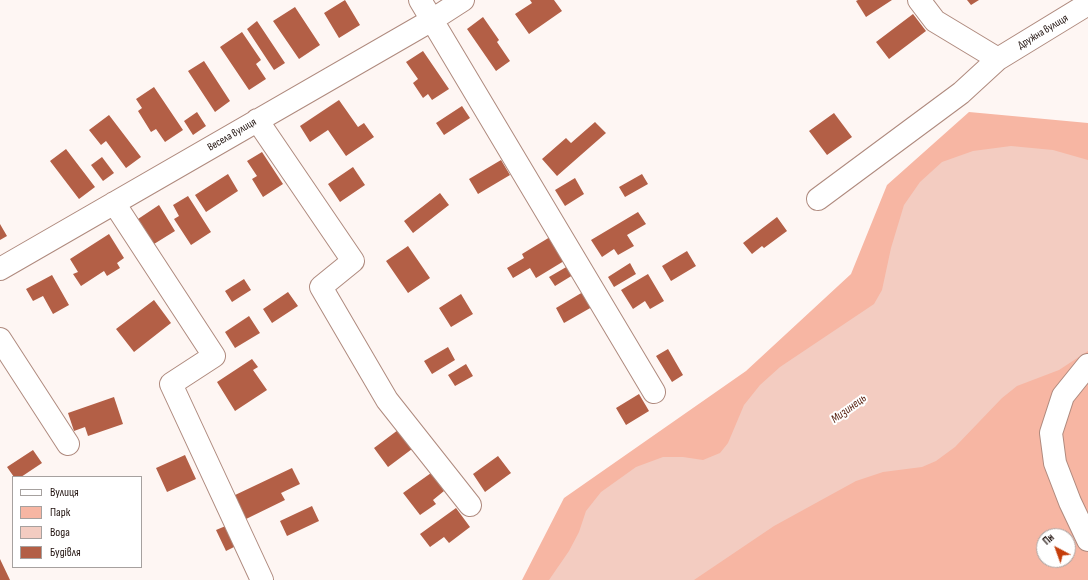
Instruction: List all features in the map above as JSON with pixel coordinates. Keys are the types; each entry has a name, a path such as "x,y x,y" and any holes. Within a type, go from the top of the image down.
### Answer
{"street":[{"path":"420,0 654,392"},
{"name":"Весела вулиця","path":"0,269 432,20 463,0"},
{"path":"919,0 935,21 998,59"},
{"name":"Дружна вулиця","path":"818,199 961,93 998,59 1088,4"},
{"path":"257,120 353,261 321,287 387,400 470,505"},
{"path":"114,203 214,356 171,384 262,580"},
{"path":"0,339 68,444"},
{"path":"1088,365 1063,396 1051,433 1055,463 1070,502 1088,540"}],"green space":[{"path":"969,112 1088,123 1088,580 522,580 564,498 746,371 851,274 887,185"}],"water":[{"name":"Мизинець","path":"1011,146 1053,150 1088,160 1088,351 1059,370 1017,386 1002,398 955,447 936,461 922,467 883,472 856,481 774,526 694,580 549,580 569,551 579,532 586,511 601,492 636,467 663,457 683,457 703,460 720,453 728,443 744,405 760,385 780,367 874,304 882,290 891,248 904,205 920,182 942,162 973,151"}],"building":[{"path":"345,0 360,25 339,38 324,13"},
{"path":"530,0 554,0 562,11 529,34 515,14 532,3"},
{"path":"892,0 866,17 856,1"},
{"path":"967,0 979,0 971,5"},
{"path":"295,7 320,45 299,59 273,21"},
{"path":"913,14 926,31 889,59 876,42"},
{"path":"483,17 499,40 497,42 510,61 496,71 467,29"},
{"path":"257,21 285,63 274,70 247,29"},
{"path":"242,32 261,60 256,64 266,79 249,90 220,47"},
{"path":"423,51 449,89 432,100 428,94 423,98 413,83 418,79 406,62"},
{"path":"204,61 230,101 215,112 188,71"},
{"path":"154,87 183,130 165,142 156,129 151,132 138,111 142,108 136,99"},
{"path":"339,100 358,127 364,123 374,137 346,156 328,130 310,142 300,126"},
{"path":"462,106 470,118 444,135 436,123"},
{"path":"197,112 206,126 193,135 184,121"},
{"path":"834,113 852,137 827,155 809,131"},
{"path":"109,115 141,157 126,168 106,141 101,145 89,130"},
{"path":"595,122 606,133 557,176 542,159 566,138 571,143"},
{"path":"66,149 95,187 79,199 50,161"},
{"path":"262,152 283,184 263,197 252,179 257,176 247,161"},
{"path":"102,157 114,173 103,181 91,165"},
{"path":"501,160 510,175 478,194 469,179"},
{"path":"353,167 365,185 340,202 328,184"},
{"path":"228,174 238,191 206,212 195,195"},
{"path":"642,174 648,184 625,197 619,187"},
{"path":"575,178 584,194 565,206 555,190"},
{"path":"440,193 449,205 413,233 404,221"},
{"path":"188,196 211,232 191,245 174,219 179,216 173,205"},
{"path":"159,205 175,231 154,244 138,219"},
{"path":"638,212 646,224 627,235 634,246 618,255 614,249 602,257 591,240"},
{"path":"777,217 787,231 764,248 762,246 752,254 743,243"},
{"path":"0,224 7,236 0,240"},
{"path":"109,234 124,258 117,263 120,268 107,276 104,271 81,286 73,274 78,272 70,259"},
{"path":"550,237 564,261 536,278 530,268 513,278 507,268 524,258 522,254"},
{"path":"408,246 430,278 408,293 386,261"},
{"path":"687,251 696,266 671,281 662,266"},
{"path":"630,263 636,274 614,287 608,277"},
{"path":"568,266 573,275 555,286 549,277"},
{"path":"648,274 664,301 650,309 645,301 633,309 621,290"},
{"path":"52,275 69,305 53,314 43,296 33,301 26,289"},
{"path":"244,279 251,290 232,302 225,291"},
{"path":"288,292 298,306 272,323 263,309"},
{"path":"583,292 592,307 564,323 556,308"},
{"path":"461,294 473,314 451,327 439,308"},
{"path":"154,300 171,323 134,352 116,329"},
{"path":"249,316 260,333 235,348 225,332"},
{"path":"448,347 455,360 432,374 424,361"},
{"path":"668,349 683,375 672,382 656,356"},
{"path":"252,359 258,367 253,370 267,390 235,411 217,382"},
{"path":"466,364 473,376 455,386 448,375"},
{"path":"639,394 649,411 626,425 616,408"},
{"path":"114,397 123,424 88,436 85,427 74,431 68,413"},
{"path":"398,430 412,449 388,467 374,448"},
{"path":"33,450 42,463 22,476 13,476 7,467"},
{"path":"185,455 196,479 167,492 156,468"},
{"path":"498,456 511,473 485,492 473,474"},
{"path":"292,468 300,484 281,493 285,500 244,520 233,496"},
{"path":"431,473 444,491 433,500 436,504 420,515 403,493"},
{"path":"312,506 319,521 287,536 280,521"},
{"path":"456,508 470,527 449,543 444,537 430,547 420,534"},
{"path":"228,525 238,545 226,551 216,530"},
{"path":"0,559 10,580 0,580"}]}
